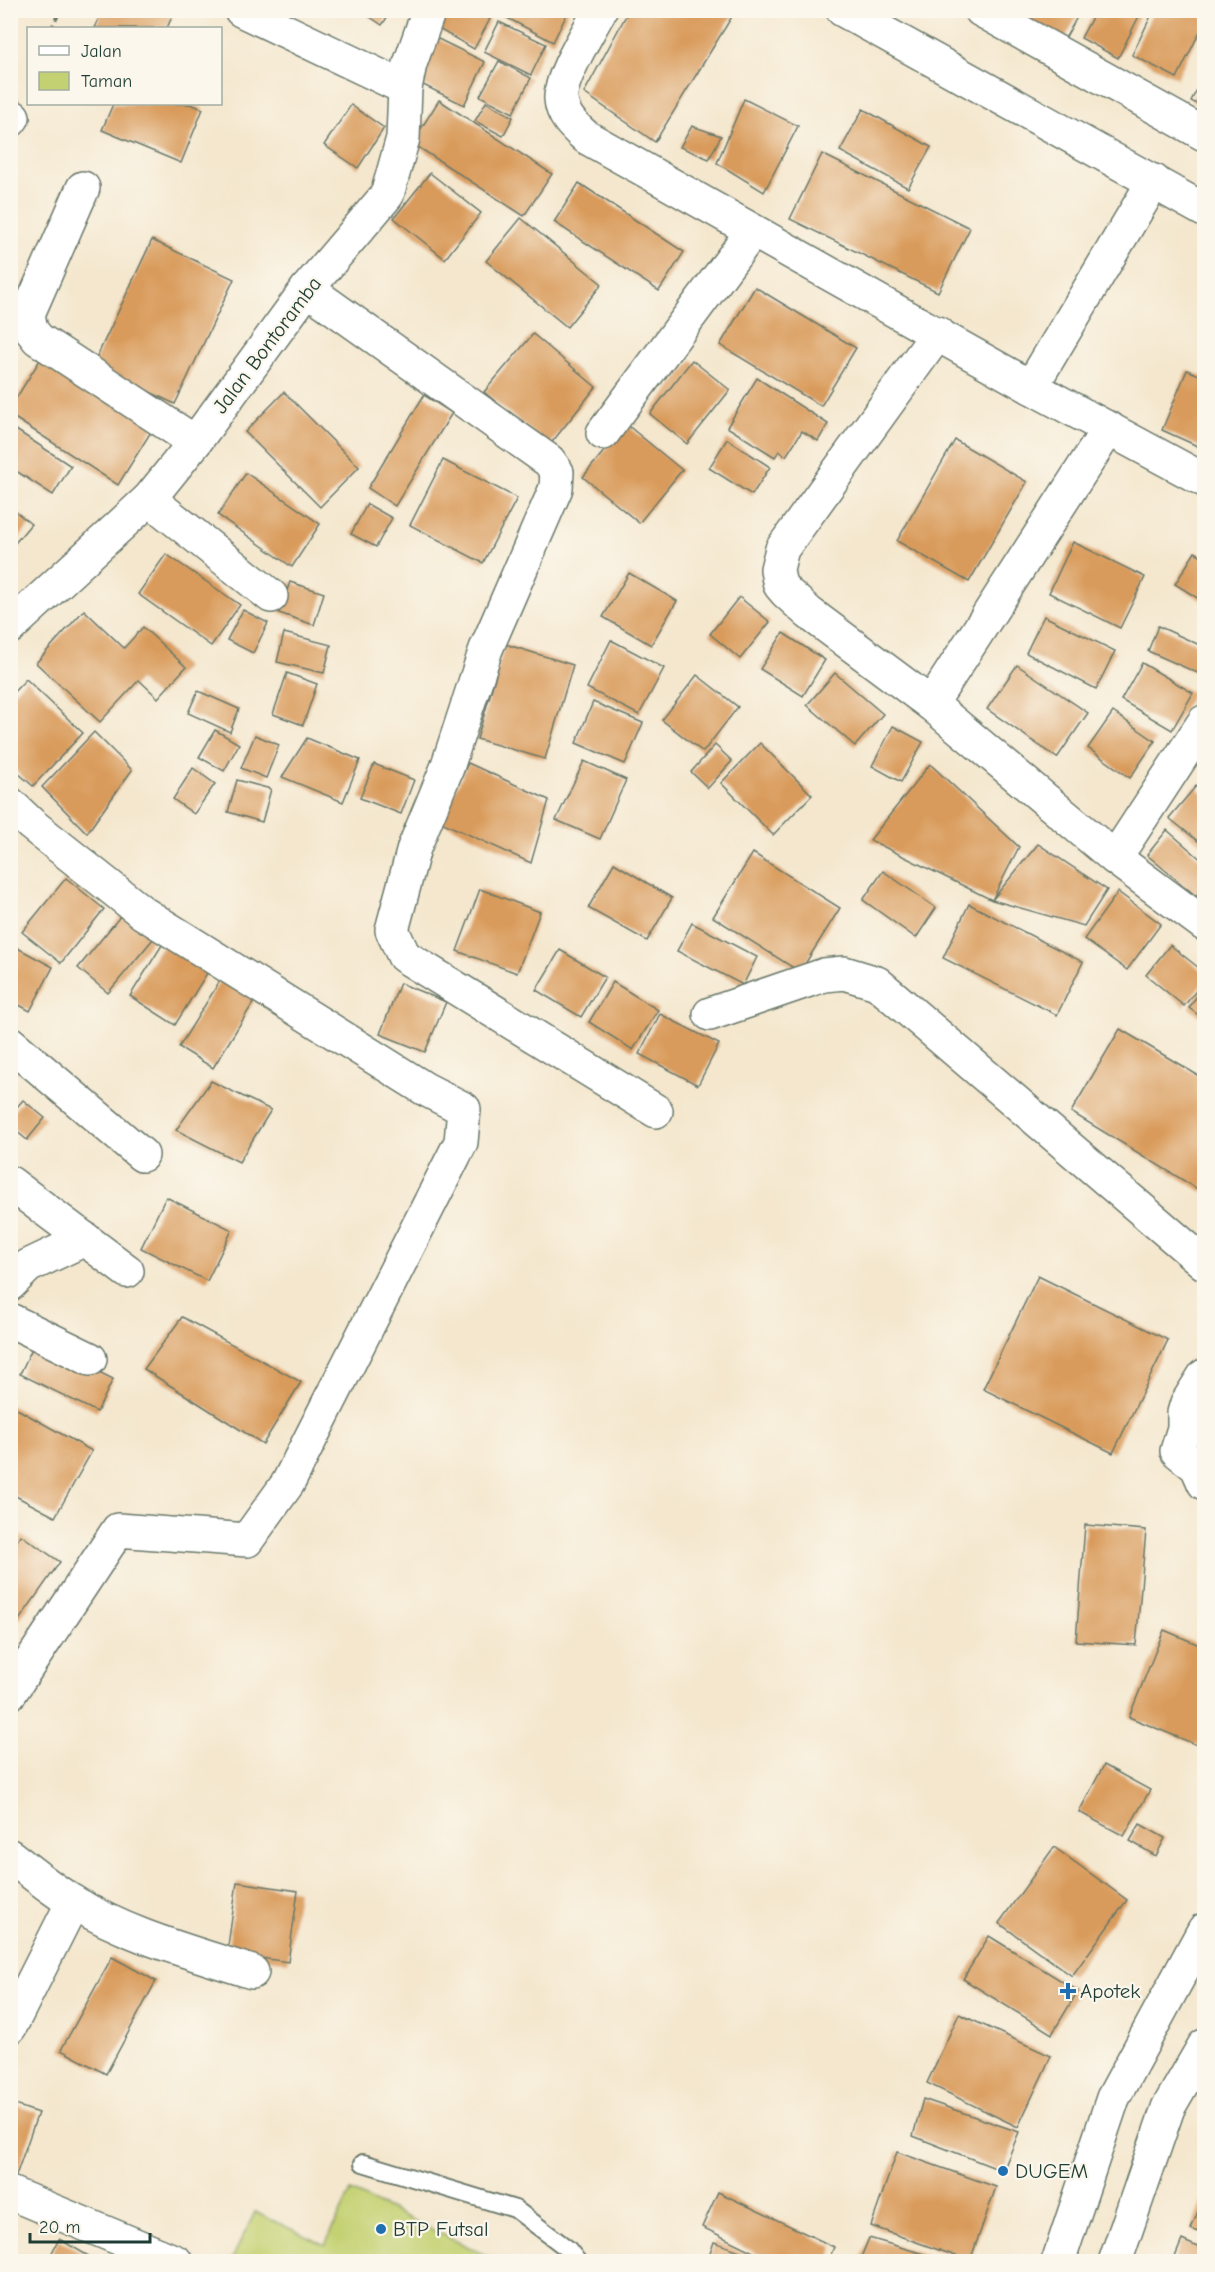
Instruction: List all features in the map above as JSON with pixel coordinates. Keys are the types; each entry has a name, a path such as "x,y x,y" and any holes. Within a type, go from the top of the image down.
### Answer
{"street":[{"path":"242,10 405,88"},
{"name":"Jalan Bontoramba","path":"10,627 149,499 195,442 306,289 387,195 403,138 405,88 418,36 429,10"},
{"path":"600,10 565,77 561,98 567,117 586,137 1031,387 1204,480"},
{"path":"843,10 1204,210"},
{"path":"981,10 1204,134"},
{"path":"1031,387 1154,181"},
{"path":"83,188 28,314 31,330 38,339 195,442"},
{"path":"603,433 752,231"},
{"path":"306,289 549,461 557,472 558,478 556,488 486,649 447,768 414,848 392,930 404,956 656,1112"},
{"path":"938,333 782,549 777,569 780,585 809,613 931,704 1116,858 1204,924"},
{"path":"931,704 1109,428"},
{"path":"149,499 271,596"},
{"path":"1116,858 1204,722"},
{"path":"10,804 31,824 143,913 425,1089 464,1109 461,1142 288,1483 247,1539 118,1530 10,1693"},
{"path":"710,1014 824,975 844,973 877,983 1204,1263"},
{"path":"10,1043 142,1155"},
{"path":"10,1183 127,1271"},
{"path":"10,1284 28,1266 85,1239"},
{"path":"10,1320 90,1359"},
{"path":"1204,1377 1187,1403 1184,1428 1177,1451 1197,1467 1204,1483"},
{"path":"10,1856 73,1902 103,1918 154,1940 252,1972"},
{"path":"10,2027 73,1902"},
{"path":"1058,2262 1113,2098 1204,1930"},
{"path":"1115,2262 1168,2108 1204,2046"},
{"path":"10,2193 176,2262"}],"lane":[{"path":"363,2163 515,2209 568,2249 578,2262"}],"path":[{"path":"52,27 60,10"}],"green space":[{"name":"BTP Futsal","path":"351,2191 498,2261 231,2261 255,2212 325,2245"}],"building":[{"path":"102,10 175,10 167,27 95,27"},
{"path":"360,10 392,10 382,25"},
{"path":"444,10 475,10 490,19 474,49 435,27"},
{"path":"492,10 569,10 553,42"},
{"path":"629,10 736,10 655,142 584,93"},
{"path":"1032,10 1081,10 1063,42 1026,20"},
{"path":"1096,10 1142,10 1118,58 1081,38"},
{"path":"1154,10 1204,11 1204,23 1177,78 1132,55"},
{"path":"499,22 546,44 531,75 484,52"},
{"path":"430,35 485,62 464,105 409,78"},
{"path":"499,61 531,78 513,113 480,96"},
{"path":"1204,76 1204,108 1191,101"},
{"path":"744,99 798,126 764,192 717,163"},
{"path":"439,100 552,174 524,216 412,143"},
{"path":"486,102 513,117 503,136 475,121"},
{"path":"113,105 193,105 203,109 181,163 102,130"},
{"path":"351,105 384,128 358,168 324,145"},
{"path":"863,109 931,147 908,188 840,151"},
{"path":"692,126 721,136 709,159 680,147"},
{"path":"822,154 970,228 938,292 790,219"},
{"path":"430,173 481,213 445,259 394,218"},
{"path":"579,183 684,252 659,291 554,222"},
{"path":"521,218 602,284 567,327 486,261"},
{"path":"152,240 234,279 175,404 93,365"},
{"path":"755,287 856,348 821,406 720,345"},
{"path":"533,334 596,387 549,446 484,392"},
{"path":"43,355 154,427 118,485 10,415 10,408"},
{"path":"692,360 730,390 687,444 650,414"},
{"path":"1187,370 1204,377 1204,449 1162,430"},
{"path":"757,378 828,424 818,441 802,431 786,456 779,451 775,457 727,427"},
{"path":"284,392 359,467 320,507 245,432"},
{"path":"424,395 452,413 395,506 368,488"},
{"path":"626,424 682,470 639,523 583,477"},
{"path":"10,426 71,466 53,495 10,467"},
{"path":"727,439 770,467 752,495 709,468"},
{"path":"955,440 1027,482 969,582 897,541"},
{"path":"443,460 517,498 483,563 410,525"},
{"path":"246,473 320,524 292,567 218,515"},
{"path":"367,504 392,518 376,547 351,534"},
{"path":"10,507 31,524 10,549"},
{"path":"1073,542 1145,577 1120,628 1049,593"},
{"path":"1195,552 1204,557 1202,601 1175,584"},
{"path":"166,554 240,605 211,646 138,594"},
{"path":"629,573 677,601 651,645 603,617"},
{"path":"290,582 324,593 314,625 279,613"},
{"path":"739,597 770,622 740,659 710,634"},
{"path":"84,610 124,648 143,627 186,667 158,698 139,680 100,722 36,663"},
{"path":"243,610 268,623 253,653 227,640"},
{"path":"1044,616 1115,651 1096,689 1026,653"},
{"path":"1158,626 1204,647 1202,675 1148,651"},
{"path":"284,633 331,645 324,673 277,662"},
{"path":"783,633 825,660 803,696 760,669"},
{"path":"611,640 664,668 639,715 587,688"},
{"path":"505,644 573,665 545,759 477,739"},
{"path":"1142,663 1193,693 1172,730 1121,700"},
{"path":"1017,665 1088,713 1057,758 987,709"},
{"path":"287,673 317,684 303,725 273,714"},
{"path":"835,673 883,714 855,746 807,705"},
{"path":"697,675 738,707 703,752 662,720"},
{"path":"26,679 83,733 33,786 10,766 10,696"},
{"path":"198,691 239,709 230,732 188,713"},
{"path":"593,702 643,723 625,764 576,743"},
{"path":"1113,712 1155,741 1130,778 1088,748"},
{"path":"893,726 923,742 901,782 872,766"},
{"path":"215,730 239,744 224,771 199,757"},
{"path":"94,732 132,770 87,833 42,787"},
{"path":"255,735 279,745 266,778 241,768"},
{"path":"307,738 360,760 343,802 282,777"},
{"path":"760,743 812,795 773,835 721,783"},
{"path":"715,745 732,761 708,788 691,772"},
{"path":"584,761 626,780 600,839 556,820"},
{"path":"468,763 549,800 531,863 441,822"},
{"path":"374,764 414,780 401,814 360,798"},
{"path":"930,764 1019,847 992,900 870,840"},
{"path":"193,768 215,784 194,814 173,799"},
{"path":"237,780 271,789 262,822 228,812"},
{"path":"1196,786 1204,794 1204,846 1169,818"},
{"path":"1167,830 1204,862 1204,886 1196,896 1147,855"},
{"path":"1038,844 1107,890 1084,926 992,900"},
{"path":"753,853 840,908 800,972 713,917"},
{"path":"614,863 672,898 647,941 588,908"},
{"path":"883,871 936,908 916,938 863,900"},
{"path":"66,878 104,909 61,963 22,932"},
{"path":"480,889 540,912 517,973 457,951"},
{"path":"1118,892 1161,924 1127,970 1084,939"},
{"path":"969,904 1083,962 1057,1015 943,958"},
{"path":"122,914 153,939 108,993 78,968"},
{"path":"692,923 757,957 743,985 677,951"},
{"path":"167,937 212,965 175,1025 130,996"},
{"path":"10,944 53,967 30,1011 10,1000"},
{"path":"1170,945 1204,972 1204,981 1184,1006 1146,975"},
{"path":"560,950 605,977 581,1017 536,990"},
{"path":"221,979 255,1000 213,1068 179,1047"},
{"path":"613,982 658,1010 633,1050 589,1022"},
{"path":"400,983 446,1002 425,1052 380,1034"},
{"path":"1204,985 1204,1019 1189,1008"},
{"path":"660,1014 719,1044 698,1085 639,1054"},
{"path":"1120,1029 1204,1079 1204,1193 1071,1112"},
{"path":"211,1081 271,1110 239,1162 176,1130"},
{"path":"23,1100 45,1118 27,1140 10,1126 10,1115"},
{"path":"166,1197 232,1230 207,1281 141,1248"},
{"path":"1038,1276 1168,1340 1113,1453 983,1389"},
{"path":"182,1317 301,1382 263,1444 144,1369"},
{"path":"36,1340 113,1379 97,1412 20,1374"},
{"path":"10,1405 92,1451 55,1517 10,1493"},
{"path":"1085,1525 1146,1530 1136,1645 1076,1641"},
{"path":"21,1535 60,1562 10,1633 10,1551"},
{"path":"1164,1630 1204,1647 1204,1748 1129,1717"},
{"path":"1104,1765 1150,1790 1124,1836 1079,1812"},
{"path":"1140,1824 1165,1838 1156,1856 1130,1841"},
{"path":"1054,1847 1127,1900 1072,1976 999,1923"},
{"path":"237,1882 298,1891 288,1962 227,1953"},
{"path":"989,1936 1078,1991 1052,2034 963,1979"},
{"path":"112,1957 156,1981 106,2074 61,2050"},
{"path":"959,2014 1051,2056 1018,2127 927,2083"},
{"path":"923,2099 1019,2132 1003,2171 913,2136"},
{"path":"10,2103 38,2113 13,2184 10,2183"},
{"path":"897,2152 996,2187 970,2261 871,2226"},
{"path":"718,2192 834,2247 828,2262 774,2262 702,2227"},
{"path":"1204,2196 1204,2234 1191,2229"},
{"path":"869,2238 948,2261 948,2262 859,2262"},
{"path":"59,2239 99,2262 47,2262"},
{"path":"1182,2240 1204,2250 1204,2262 1173,2262"},
{"path":"714,2242 757,2257 756,2262 707,2262"}],"place":[{"name":"Apotek","path":"1068,1991"},
{"name":"DUGEM","path":"1003,2171"},
{"name":"BTP Futsal","path":"381,2229"}]}
